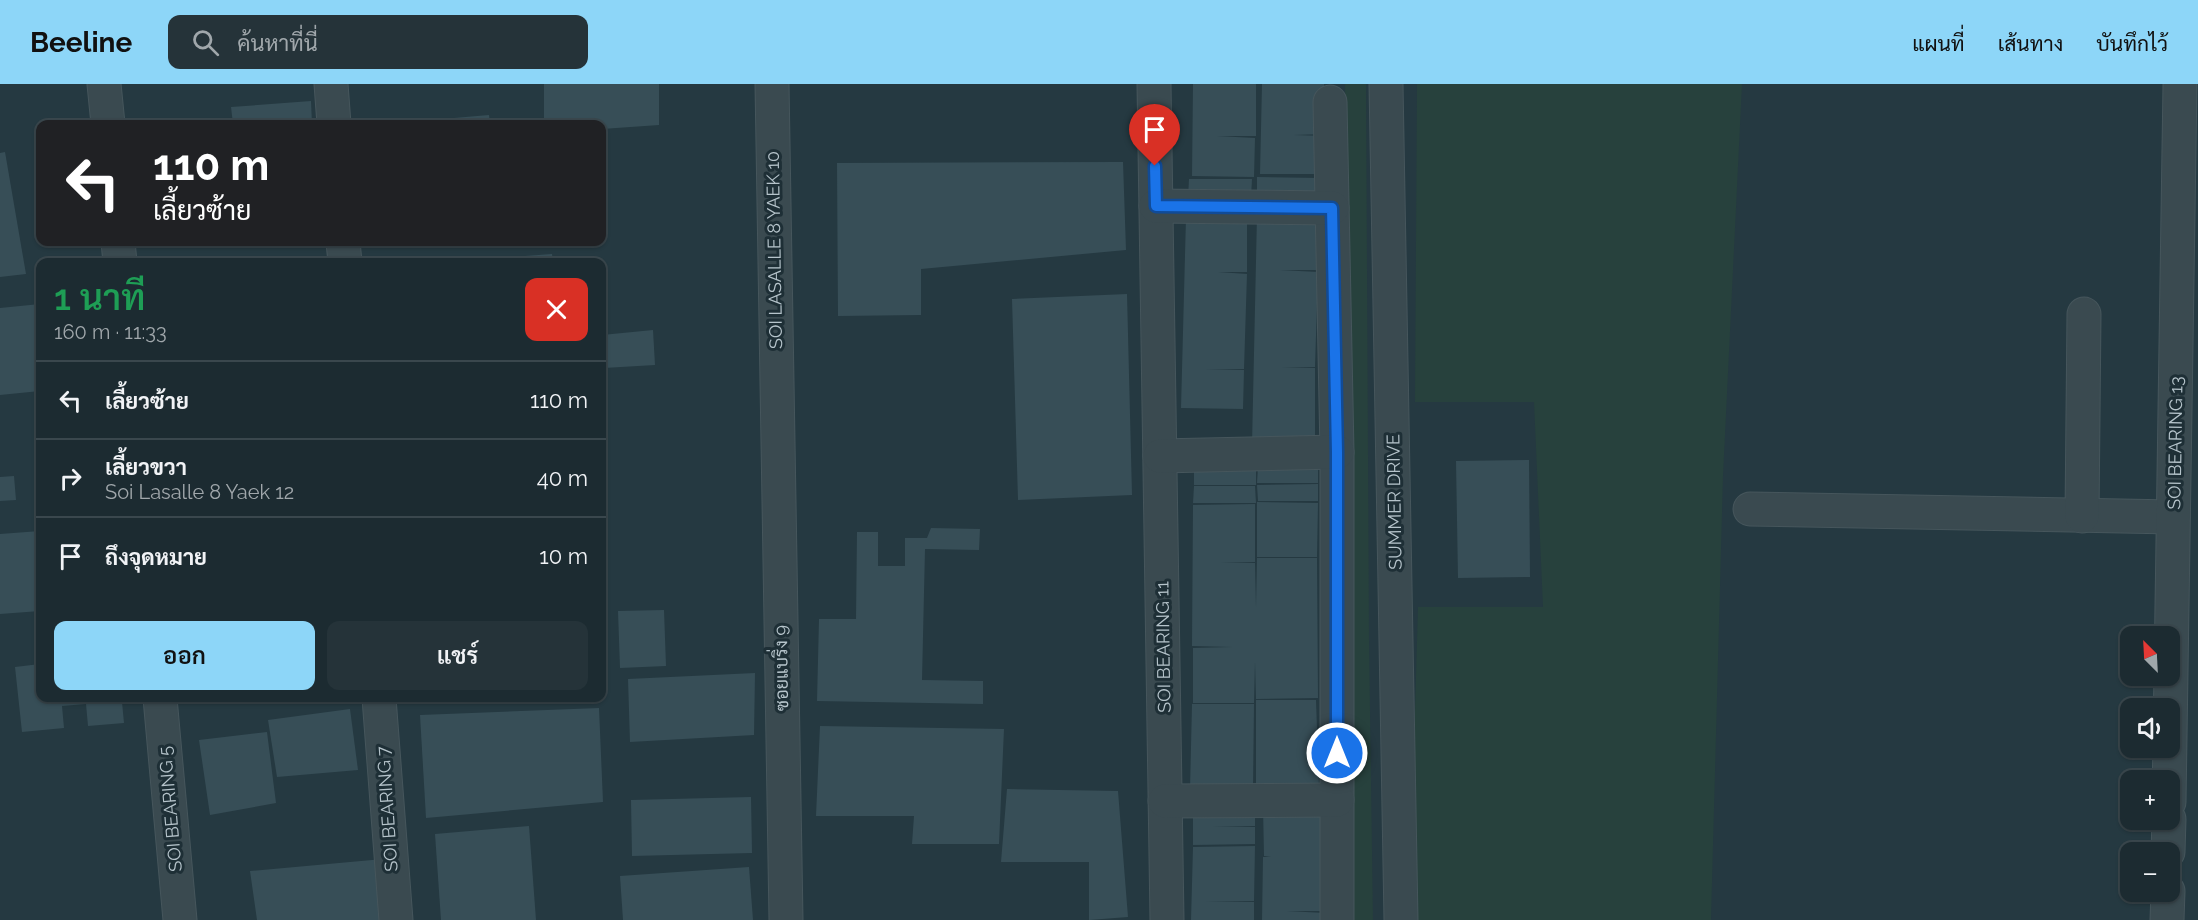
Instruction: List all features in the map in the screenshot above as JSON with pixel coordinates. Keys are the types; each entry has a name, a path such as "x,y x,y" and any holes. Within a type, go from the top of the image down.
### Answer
{"street":[{"path":"104,84 108,120"},
{"path":"331,84 334,120"},
{"name":"SOI LASALLE 8 YAEK 10","path":"772,84 777,416"},
{"name":"SOI BEARING 11","path":"1154,84 1167,920"},
{"name":"SUMMER DRIVE","path":"1386,84 1401,920"},
{"name":"SOI BEARING 13","path":"2173,770 2184,668 2173,518 2187,360 2180,84"},
{"path":"1330,102 1337,452 1337,920"},
{"path":"1156,206 1332,208"},
{"path":"2082,516 2084,314"},
{"name":"ซอยแบริ่ง 9","path":"777,416 786,920"},
{"path":"1160,456 1337,452"},
{"path":"1750,509 2173,518"},
{"name":"SOI BEARING 5","path":"160,702 180,920"},
{"name":"SOI BEARING 7","path":"379,702 396,920"},
{"path":"1165,801 1337,800"},
{"path":"2167,920 2168,902"}],"green space":[{"path":"1345,84 1366,84 1373,920 1353,920"},
{"path":"1417,84 1742,84 1723,476 1711,920 1409,920 1418,607 1543,607 1534,402 1415,402"}],"building":[{"path":"544,84 659,84 659,125 606,129 606,120 544,120"},
{"path":"1193,84 1256,84 1256,136 1217,136 1255,138 1254,177 1192,176"},
{"path":"1262,84 1324,84 1324,134 1294,135 1324,136 1323,174 1260,174"},
{"path":"311,101 312,120 233,120 231,107"},
{"path":"489,115 490,120 430,120"},
{"path":"5,152 26,274 0,277 0,153"},
{"path":"1123,162 1126,250 921,269 921,315 838,316 837,163"},
{"path":"1257,177 1320,178 1319,196 1257,195"},
{"path":"1189,179 1252,179 1251,198 1188,197"},
{"path":"1319,214 1319,270 1280,270 1318,272 1315,367 1282,367 1315,368 1315,446 1252,445 1257,215"},
{"path":"1247,216 1247,272 1218,272 1247,274 1244,369 1206,369 1244,370 1243,409 1181,408 1186,217"},
{"path":"552,254 552,258 511,258"},
{"path":"1127,294 1132,495 1018,500 1012,299"},
{"path":"36,304 36,391 0,395 0,308"},
{"path":"653,330 655,365 606,368 606,335"},
{"path":"1529,460 1530,577 1458,578 1456,461"},
{"path":"1318,465 1318,483 1257,483 1258,467"},
{"path":"1194,468 1256,468 1256,485 1194,485"},
{"path":"14,476 16,500 0,501 0,477"},
{"path":"1318,484 1318,501 1258,501 1257,485"},
{"path":"1194,486 1255,486 1256,503 1193,503"},
{"path":"1257,502 1318,503 1317,557 1257,557"},
{"path":"1255,504 1255,562 1221,562 1255,563 1256,607 1257,558 1317,558 1318,698 1256,699 1255,662 1254,703 1193,703 1193,648 1232,647 1192,646 1193,505"},
{"path":"931,528 980,529 979,550 925,549 922,680 983,681 983,704 817,701 819,619 856,619 857,532 878,532 878,566 905,566 905,538 927,538"},
{"path":"36,531 36,611 0,614 0,534"},
{"path":"664,610 666,666 620,668 618,611"},
{"path":"36,664 36,702 122,702 124,723 88,726 86,704 62,706 64,728 22,732 15,667"},
{"path":"755,673 754,735 630,742 628,679"},
{"path":"1256,700 1316,700 1319,787 1256,787"},
{"path":"1192,704 1254,704 1253,790 1190,790"},
{"path":"599,708 603,802 426,818 420,715"},
{"path":"350,709 358,770 277,777 268,720"},
{"path":"820,726 1004,729 999,844 912,844 914,816 816,816"},
{"path":"267,732 276,803 210,815 199,740"},
{"path":"1007,789 1118,791 1128,917 1089,920 1089,862 1001,862"},
{"path":"751,797 752,853 632,856 631,800"},
{"path":"1326,806 1326,911 1287,911 1325,913 1325,920 1262,920 1263,857 1271,857 1264,856 1263,807"},
{"path":"1255,809 1255,826 1213,827 1255,827 1255,844 1193,845 1193,810"},
{"path":"529,826 536,920 441,920 435,834"},
{"path":"1255,846 1254,901 1206,901 1254,902 1254,920 1191,920 1193,847"},
{"path":"383,859 389,920 257,920 250,871"},
{"path":"749,867 753,920 623,920 620,876"}],"route":[{"path":"1155,166 1156,206 1332,208 1337,452 1337,753"}]}
